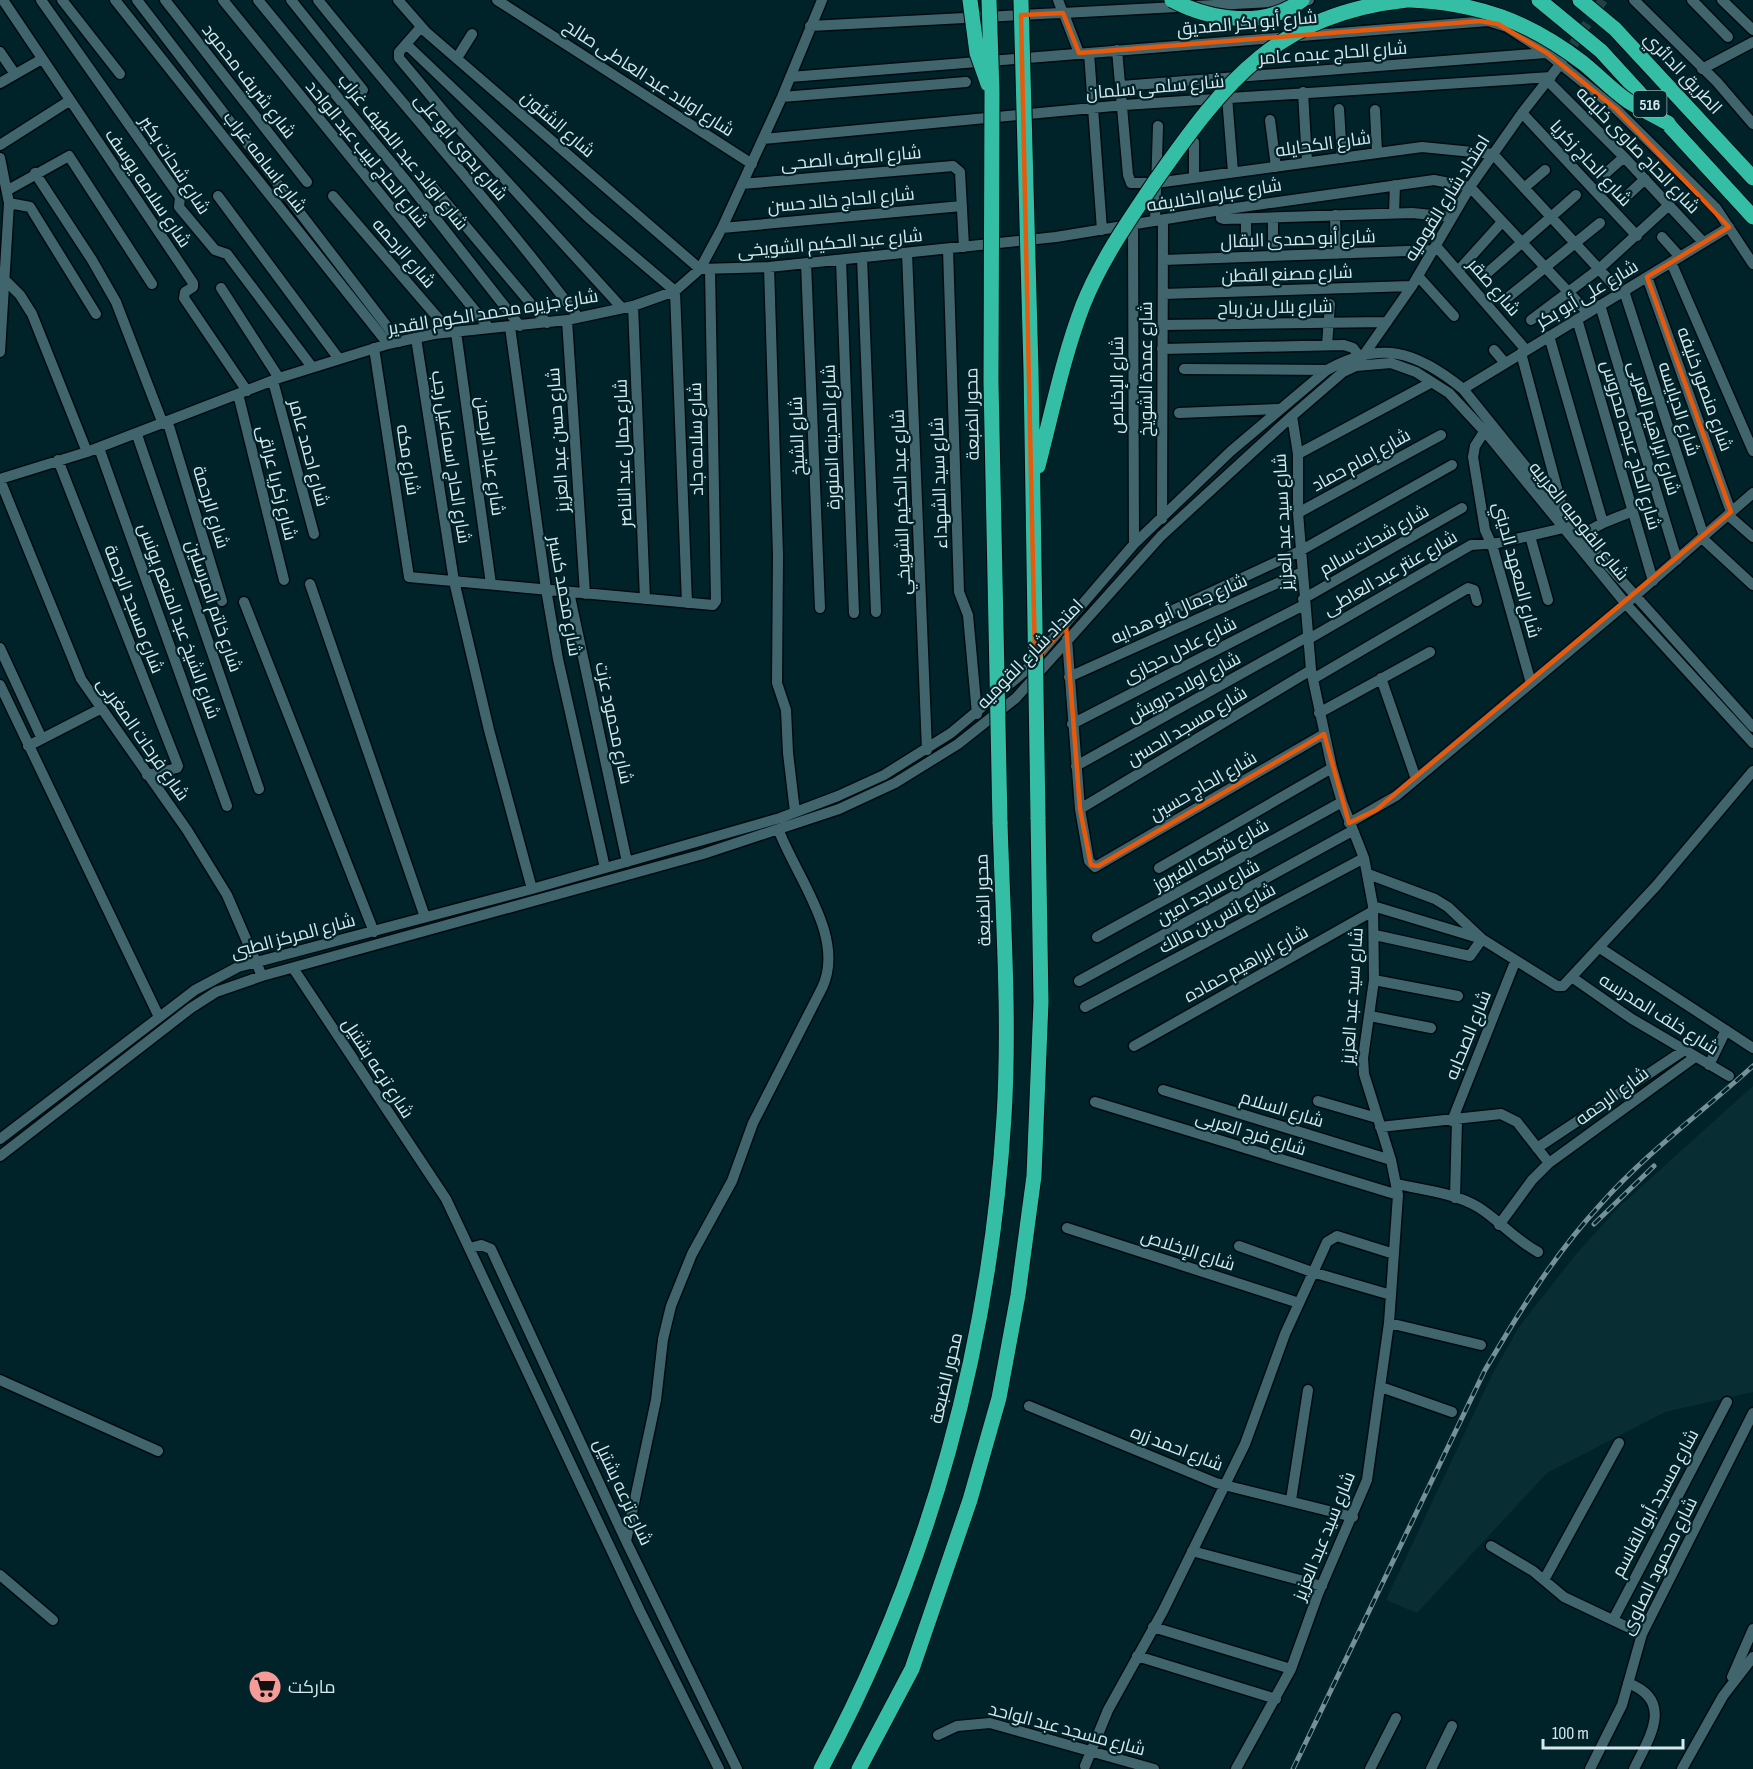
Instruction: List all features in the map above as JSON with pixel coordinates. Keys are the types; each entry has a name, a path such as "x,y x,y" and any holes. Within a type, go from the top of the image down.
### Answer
{"highway":[{"path":"970,0 977,53 992,92"},
{"name":"محور الضبعة","path":"822,1769 877,1655 914,1563 939,1490 965,1391 986,1288 1000,1172 1006,1059 991,382 992,92 989,0"},
{"path":"859,1769 912,1669 970,1500 1001,1386 1018,1295 1034,1176 1041,1002 1034,484 1021,0"},
{"path":"1172,0 1216,16 1251,19 1273,15 1302,0"},
{"path":"1034,484 1072,335 1084,302 1128,221 1222,91 1257,59 1303,28 1371,4 1408,0 1467,5 1517,23 1549,39 1583,63 1628,101 1668,123"},
{"name":"516","path":"1539,0 1601,51 1753,217"},
{"name":"الطريق الدائري","path":"1580,0 1615,29 1753,178"}],"street":[{"name":"شارع سلامه يوسف","path":"3,0 193,283 193,287 185,292 184,298 242,393"},
{"name":"شارع شحات بكير","path":"41,0 180,196 179,207 215,250 227,254 312,367"},
{"path":"62,0 120,74"},
{"name":"شارع اسامه غراب","path":"115,0 393,343"},
{"path":"137,0 393,343"},
{"name":"شارع شريف محمود","path":"165,0 307,183"},
{"name":"شارع الحاج لبيب عبد الواحد","path":"223,0 489,328"},
{"name":"شارع اولاد عبد اللطيف غراب","path":"258,0 412,188 515,327"},
{"path":"291,0 363,90"},
{"name":"شارع بدوى ابو على","path":"318,0 454,166 524,246 573,318"},
{"name":"شارع الشئون","path":"398,0 422,27 457,58 705,270"},
{"name":"شارع اولاد عبد العاطى صالح","path":"497,0 752,164"},
{"name":"شارع جزيره محمد الكوم القدير","path":"2,477 137,435 276,380 374,348 453,332 547,323 633,306 675,291 705,270 782,97 822,0"},
{"path":"1058,0 1084,53 1093,108 1102,230"},
{"path":"810,26 1310,0"},
{"path":"1634,0 1753,124"},
{"path":"1692,0 1728,37"},
{"path":"1722,0 1753,30"},
{"name":"شارع أبو بكر الصديق","path":"790,77 1480,21 1507,27 1561,63 1616,109 1716,208 1753,264"},
{"path":"422,27 399,52 399,58 450,119 621,308"},
{"path":"457,58 472,34"},
{"path":"1702,69 1753,42"},
{"path":"406,44 589,218 675,291 687,603 454,581"},
{"path":"1117,50 1124,105"},
{"path":"0,52 15,74"},
{"name":"شارع الحاج عبده عامر","path":"1121,86 1547,53"},
{"path":"0,83 42,59"},
{"name":"امتداد شارع القوميه","path":"582,888 779,831 876,793 958,744 1016,698 1161,536 1292,416 1360,359 1415,281 1470,187 1522,112 1561,63"},
{"name":"شارع سلمى سلمان","path":"763,139 1227,97 1549,79"},
{"name":"شارع الحاج صاوى خليفه","path":"1549,79 1703,242"},
{"path":"782,97 966,82"},
{"path":"1303,92 1307,162"},
{"path":"1227,97 1233,172"},
{"path":"0,145 69,100"},
{"name":"شارع الكحايله","path":"1124,105 1129,180 1134,184 1434,146 1493,154"},
{"path":"1339,109 1342,158"},
{"path":"1375,110 1377,153"},
{"name":"شارع الحاج زكريا","path":"1522,112 1637,236"},
{"path":"1270,120 1276,167"},
{"name":"شارع عمدة الشويخ","path":"1158,126 1156,183 1163,260 1162,519"},
{"path":"1194,142 1194,178"},
{"path":"1493,154 1622,292"},
{"path":"8,190 69,156 152,284"},
{"path":"1606,173 1624,157"},
{"path":"0,158 8,190 0,352"},
{"name":"شارع الصرف الصحى","path":"742,184 954,166 960,172 962,206"},
{"path":"1524,188 1545,170"},
{"name":"شارع الرحمة","path":"35,173 116,302 166,423 222,601"},
{"path":"1629,194 1645,179"},
{"name":"شارع عباره الخلايفه","path":"964,247 1102,230 1221,210 1434,180 1470,187"},
{"path":"1394,213 1395,185"},
{"path":"432,186 547,323"},
{"path":"1470,187 1588,313"},
{"name":"شارع الرحمه","path":"333,195 453,332"},
{"path":"1485,275 1575,195"},
{"path":"218,196 339,359"},
{"path":"1531,320 1599,269 1669,205"},
{"path":"962,206 964,247"},
{"name":"شارع الحاج خالد حسن","path":"722,228 962,206"},
{"path":"6,211 30,207 96,314"},
{"path":"1221,210 1223,219 1394,213 1452,217"},
{"path":"1335,215 1336,254"},
{"path":"1273,218 1274,256"},
{"path":"1246,219 1246,240"},
{"path":"1458,271 1502,222"},
{"path":"1506,300 1600,223"},
{"name":"شارع الإخلاص","path":"1133,225 1134,544"},
{"name":"شارع على أبو بكر","path":"1462,389 1729,227"},
{"path":"1662,237 1675,259 1753,451"},
{"name":"شارع عبد الحكيم الشويخى","path":"705,270 769,267 964,247"},
{"name":"شارع أبو حمدى البقال","path":"1163,260 1436,248"},
{"name":"شارع صقر","path":"1436,248 1458,271 1524,352"},
{"name":"شارع سيد الشهداء","path":"948,249 958,592 968,615 977,714"},
{"name":"شارع عبد الحكيم الشويخي","path":"907,253 927,750"},
{"path":"862,257 876,612"},
{"name":"شارع المدينه المنورة","path":"841,260 854,613"},
{"name":"شارع الشيخ","path":"806,263 820,608"},
{"path":"769,267 778,555 777,683 786,710 795,812"},
{"name":"شارع سلامه جاد","path":"687,603 711,605 716,601 705,270"},
{"name":"شارع منصور خليفه","path":"1647,277 1730,514"},
{"path":"4,279 20,295 32,314 87,452"},
{"path":"1415,281 1454,316"},
{"name":"شارع مصنع القطن","path":"1163,294 1415,281"},
{"name":"شارع احمد عامر","path":"221,288 276,380 314,534"},
{"name":"شارع الدبايسه","path":"1622,292 1703,538"},
{"path":"1327,345 1330,304"},
{"name":"شارع ابراهيم العربى","path":"1600,305 1677,560"},
{"name":"شارع جمال عبد الناصر","path":"633,306 645,599"},
{"name":"شارع حسن عبد العزيز","path":"573,318 585,594"},
{"name":"شارع الحاج عبده محروس","path":"1577,319 1653,581"},
{"name":"شارع بلال بن رباح","path":"1163,325 1387,322"},
{"name":"شارع محمد كسبر","path":"515,327 546,589 558,659 605,868"},
{"name":"شارع عباد الرحمن","path":"453,332 490,584"},
{"path":"1549,336 1602,523"},
{"name":"شارع الحاج اسماعيل رجب","path":"416,338 454,581 489,730 532,889"},
{"path":"1162,349 1348,345 1360,359"},
{"name":"شارع مكه","path":"374,348 409,577 454,581"},
{"path":"1494,350 1505,363"},
{"name":"شارع القوميه العربيه","path":"1360,359 1383,351 1411,357 1442,373 1462,389 1563,512 1568,527 1581,535 1753,727"},
{"path":"1524,352 1563,512"},
{"name":"امتداد شارع القوميه","path":"605,868 795,812 862,786 927,750 977,714 1024,672 1134,544 1198,482 1279,409 1327,370 1360,359"},
{"name":"شارع القوميه العربيه","path":"1360,359 1391,363 1432,382 1449,393 1568,527 1626,604 1753,743"},
{"path":"1184,369 1327,370"},
{"path":"1298,454 1432,382"},
{"name":"شارع زكريا عراقى","path":"242,393 284,579"},
{"path":"1179,413 1279,409"},
{"name":"شارع سيد عبد العزيز","path":"1236,1769 1291,1669 1322,1586 1367,1480 1389,1323 1398,1189 1364,1074 1363,1058 1374,980 1373,909 1364,858 1342,802 1332,768 1312,675 1300,551 1298,454 1292,416"},
{"name":"شارع المعهد الديني","path":"1484,432 1474,447 1473,457 1485,530 1492,543 1531,683"},
{"name":"شارع خاتم المرسلين","path":"137,435 259,789"},
{"name":"شارع إمام حماد","path":"1298,513 1441,435"},
{"name":"شارع الشيخ عبد المنعم يونس","path":"99,448 227,806"},
{"name":"شارع مسجد الرحمة","path":"58,460 178,766 147,775"},
{"path":"1173,610 1300,551 1452,465"},
{"name":"شارع فرحات المغربى","path":"2,477 72,658 100,709 187,830 227,895 262,976"},
{"path":"1351,827 1416,779 1626,604 1753,493"},
{"name":"شارع شحات سالم","path":"1304,602 1462,508"},
{"path":"1581,535 1602,523 1633,511"},
{"path":"1730,514 1753,537"},
{"name":"شارع عنتر عبد العاطى","path":"1307,639 1471,545 1530,536 1568,527"},
{"path":"1530,536 1548,600"},
{"path":"1703,538 1753,585"},
{"name":"شارع جمال أبو هدايه","path":"1069,677 1302,572"},
{"path":"310,584 425,917"},
{"name":"شارع مسجد الحسن","path":"1080,809 1467,588 1474,590 1477,601"},
{"name":"شارع محمود عزت","path":"569,592 627,862"},
{"path":"244,602 374,932"},
{"name":"شارع عادل حجازى","path":"1072,724 1304,602"},
{"path":"1066,625 1080,809"},
{"name":"شارع اولاد درويش","path":"1076,766 1307,639"},
{"path":"0,648 42,739"},
{"path":"1319,713 1430,652"},
{"path":"1381,678 1416,779"},
{"path":"0,686 159,1017"},
{"path":"28,746 100,709"},
{"name":"شارع الحاج حسين","path":"1080,809 1089,861 1091,865 1098,866 1324,734"},
{"path":"1159,868 1332,768"},
{"path":"1368,874 1435,899 1448,907 1482,939 1515,962 1557,986 1563,986 1600,948 1753,771"},
{"name":"شارع شركه الفيروز","path":"1097,937 1342,802"},
{"name":"شارع ساجد امين","path":"1079,981 1351,827"},
{"path":"626,1541 656,1400 663,1339 671,1306 692,1254 732,1181 753,1124 822,988 829,968 825,930 779,831"},
{"name":"شارع انس بن مالك","path":"1085,1007 1364,858"},
{"name":"شارع المركز الطبى","path":"0,1138 209,981 255,961 374,932 605,868"},
{"name":"شارع المركز الطبى","path":"0,1156 191,1008 216,992 262,976 582,888"},
{"path":"1373,909 1482,939"},
{"name":"شارع ابراهيم حماده","path":"1134,1046 1373,909"},
{"path":"1375,935 1470,956 1482,939"},
{"path":"1600,948 1753,1048"},
{"name":"شارع الصحابه","path":"1454,1120 1515,962"},
{"name":"شارع ترعه بشتيل","path":"293,968 429,1171 470,1248 640,1611 719,1769"},
{"name":"شارع خلف المدرسه","path":"1573,978 1683,1051 1729,1076"},
{"path":"1374,980 1458,996"},
{"path":"1370,1016 1431,1028"},
{"path":"1708,1065 1726,1030"},
{"path":"1537,1148 1683,1051"},
{"name":"شارع الرحمه","path":"1499,1225 1532,1180 1549,1163 1695,1058"},
{"name":"شارع السلام","path":"1163,1090 1391,1160"},
{"path":"1318,1101 1379,1122 1454,1120 1501,1114 1511,1118 1549,1163"},
{"name":"شارع فرج العربى","path":"1095,1102 1398,1189 1455,1198 1478,1208 1520,1242 1538,1252"},
{"path":"1454,1120 1455,1198"},
{"name":"شارع الإخلاص","path":"1067,1228 1299,1303"},
{"path":"1085,1766 1137,1656 1192,1551 1252,1427 1282,1342 1327,1242 1333,1237 1394,1254"},
{"name":"شارع ترعه بشتيل","path":"470,1248 481,1245 491,1249 626,1541 737,1769"},
{"path":"1239,1246 1312,1272 1391,1294"},
{"path":"1389,1323 1481,1345"},
{"path":"0,1380 158,1451"},
{"path":"1381,1387 1452,1412"},
{"path":"1291,1500 1308,1390"},
{"name":"شارع مسجد أبو القاسم","path":"1613,1620 1727,1402"},
{"name":"شارع احمد زره","path":"1029,1406 1224,1484 1353,1517"},
{"name":"شارع محمود الصاوى","path":"1590,1769 1622,1705 1642,1634 1753,1413"},
{"path":"1544,1580 1619,1443"},
{"path":"1491,1546 1544,1580 1564,1597 1642,1634"},
{"path":"1192,1551 1322,1586"},
{"path":"0,1575 52,1620"},
{"path":"1153,1627 1291,1669"},
{"path":"1682,1769 1723,1696 1753,1629"},
{"path":"1137,1656 1276,1699"},
{"path":"1723,1696 1753,1657"},
{"path":"1628,1683 1648,1695 1656,1717 1654,1728 1634,1769"},
{"path":"1370,1769 1396,1718"},
{"name":"شارع مسجد عبد الواحد","path":"938,1735 957,1726 990,1723 1050,1742 1091,1750 1154,1769"},
{"path":"1431,1769 1452,1726"}],"highlighted area":[{"path":"1063,13 1079,53 1480,21 1498,24 1547,53 1616,109 1729,227 1647,277 1731,512 1376,810 1349,823 1324,734 1098,866 1091,865 1080,809 1066,625 1035,660 1021,15"}],"shaded area":[{"path":"1753,1086 1753,1392 1665,1412 1547,1473 1417,1613 1386,1600 1493,1373 1519,1327 1577,1253 1620,1206"}],"tunnel":[{"path":"1565,57 1603,0"}],"railway":[{"path":"1293,1769 1485,1370 1524,1305 1567,1244 1617,1186 1753,1066"},
{"path":"1594,1224 1654,1166"}],"place":[{"name":"ماركت","path":"265,1687"}]}
